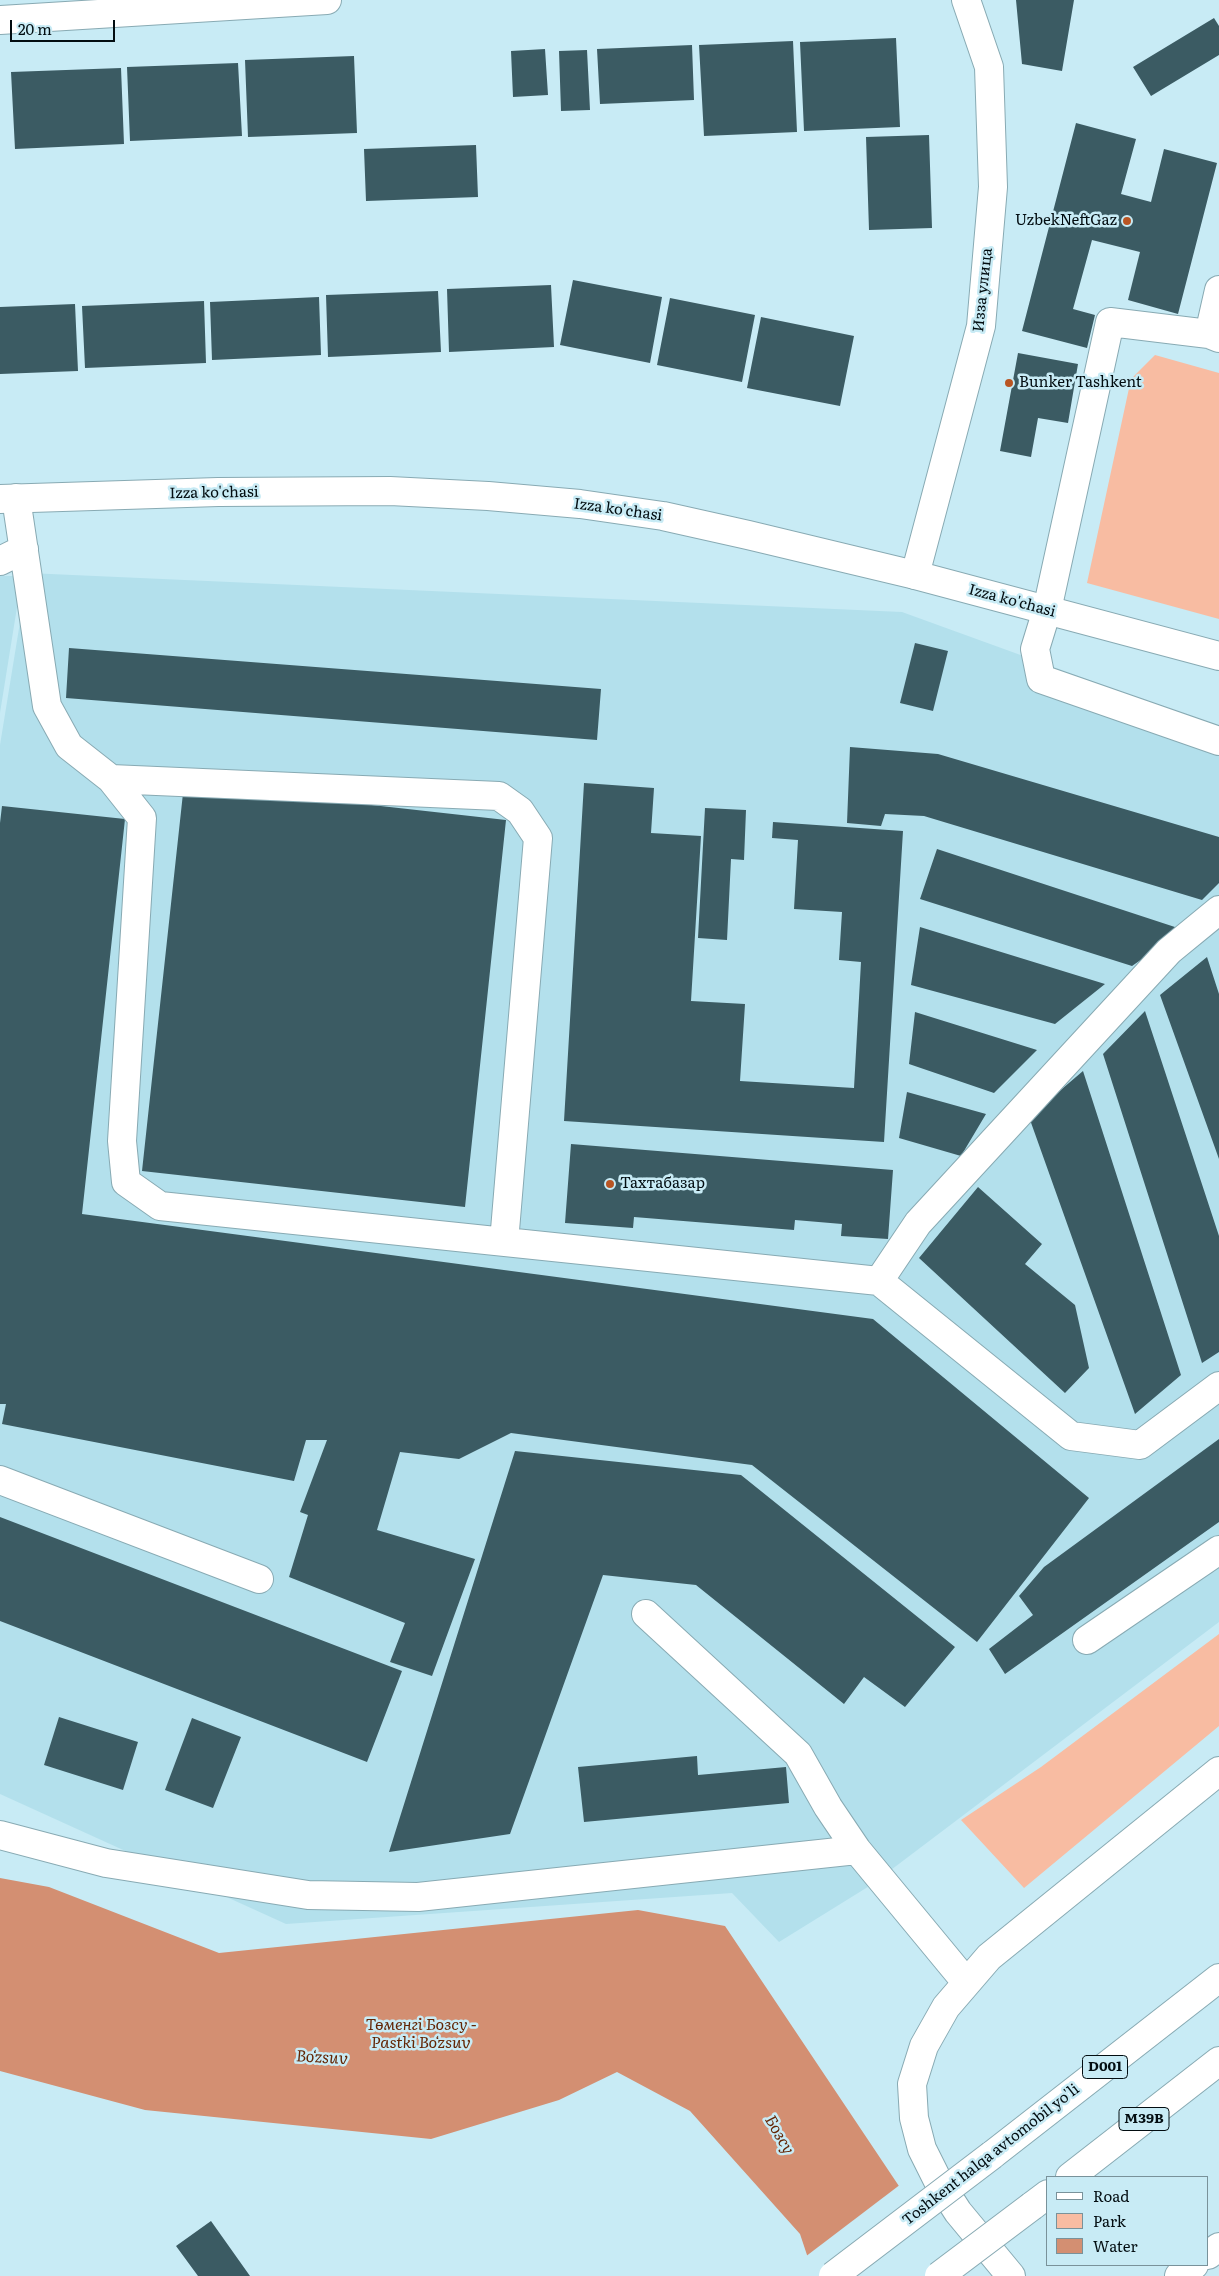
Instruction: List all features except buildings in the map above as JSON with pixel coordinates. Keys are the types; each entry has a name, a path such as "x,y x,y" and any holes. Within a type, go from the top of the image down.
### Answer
{"main road":[{"path":"0,20 108,7 327,0"},
{"name":"Изза улица","path":"915,575 981,326 993,186 989,67 966,0"},
{"path":"1219,290 1214,336 1110,322 1047,610 1036,649 1041,679 1219,741"},
{"name":"Izza ko'chasi","path":"8,498 218,492 390,491 580,504 663,516 915,575 1219,656"},
{"path":"8,498 12,555 46,706 70,746 111,779 142,818 122,1141 126,1182 160,1206 879,1281 1071,1436 1140,1445 1219,1386"},
{"path":"111,779 499,796 520,811 538,838 504,1242"},
{"path":"879,1281 918,1223 1168,951 1219,910"},
{"path":"0,1480 260,1580"},
{"path":"1087,1640 1219,1550"},
{"path":"646,1614 798,1754 828,1806 857,1850 966,1982"},
{"path":"1011,2276 971,2229 938,2181 922,2149 914,2118 912,2084 924,2046 946,2007 989,1957 1219,1771"},
{"path":"0,1835 106,1863 308,1895 418,1897 857,1850"},
{"name":"Toshkent halqa avtomobil yo'li","path":"832,2276 992,2155 1219,1978"},
{"name":"M39B","path":"1071,2176 1219,2061"},
{"path":"939,2276 1040,2200"},
{"path":"1178,2276 1193,2266"}],"shaded area":[{"name":"Тахтабазар","path":"28,573 902,612 1219,727 1219,1622 871,1885 779,1942 732,1893 286,1924 0,1794 0,745"},
{"path":"0,576 22,576 0,713"}],"green space":[{"path":"1155,355 1219,373 1219,619 1087,583 1131,379"},
{"path":"1219,1634 1219,1726 1024,1888 961,1820 1041,1767"}],"water":[{"name":"Төменгі Бозсу - Pastki Boʻzsuv","path":"0,1878 49,1887 219,1953 638,1910 725,1926 923,2222 814,2276 800,2234 690,2111 617,2072 559,2100 431,2139 145,2110 0,2071"}],"pier":[{"path":"901,2184 925,2221 944,2276 811,2276 805,2257"}],"place":[{"name":"UzbekNeftGaz","path":"1127,221"},
{"name":"Bunker Tashkent","path":"1009,383"},
{"name":"Тахтабазар","path":"610,1184"}],"water label":[{"name":"Boʻzsuv","path":"322,2058"},
{"name":"Бозсу","path":"779,2135"}]}
